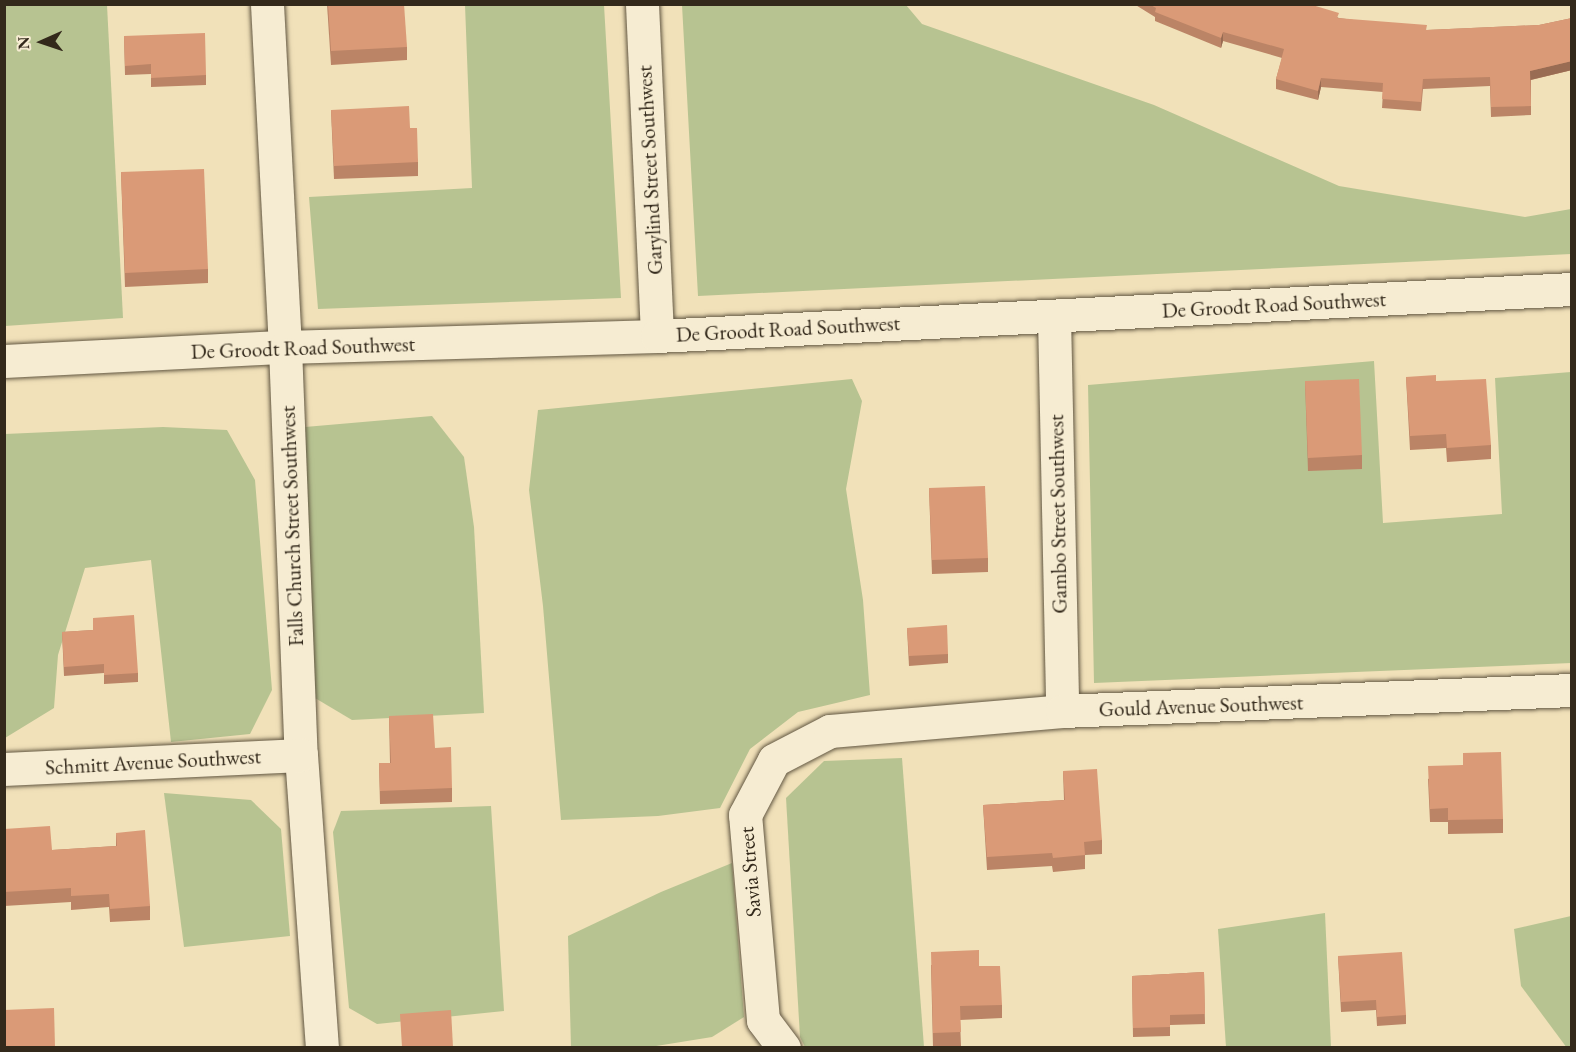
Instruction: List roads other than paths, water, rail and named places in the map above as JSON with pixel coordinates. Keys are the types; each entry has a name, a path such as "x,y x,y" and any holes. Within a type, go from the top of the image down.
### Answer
{"street":[{"name":"Falls Church Street Southwest","path":"267,4 285,347 301,755 322,1047"},
{"name":"Garylind Street Southwest","path":"642,4 657,336"},
{"name":"De Groodt Road Southwest","path":"4,361 285,347 657,336 1572,290"},
{"name":"Gambo Street Southwest","path":"1054,316 1062,711"},
{"name":"Gould Avenue Southwest","path":"830,731 1062,711 1572,690"},
{"name":"Savia Street","path":"784,1047 763,1020 746,815 774,760 830,731"},
{"name":"Schmitt Avenue Southwest","path":"4,769 301,755"}]}
